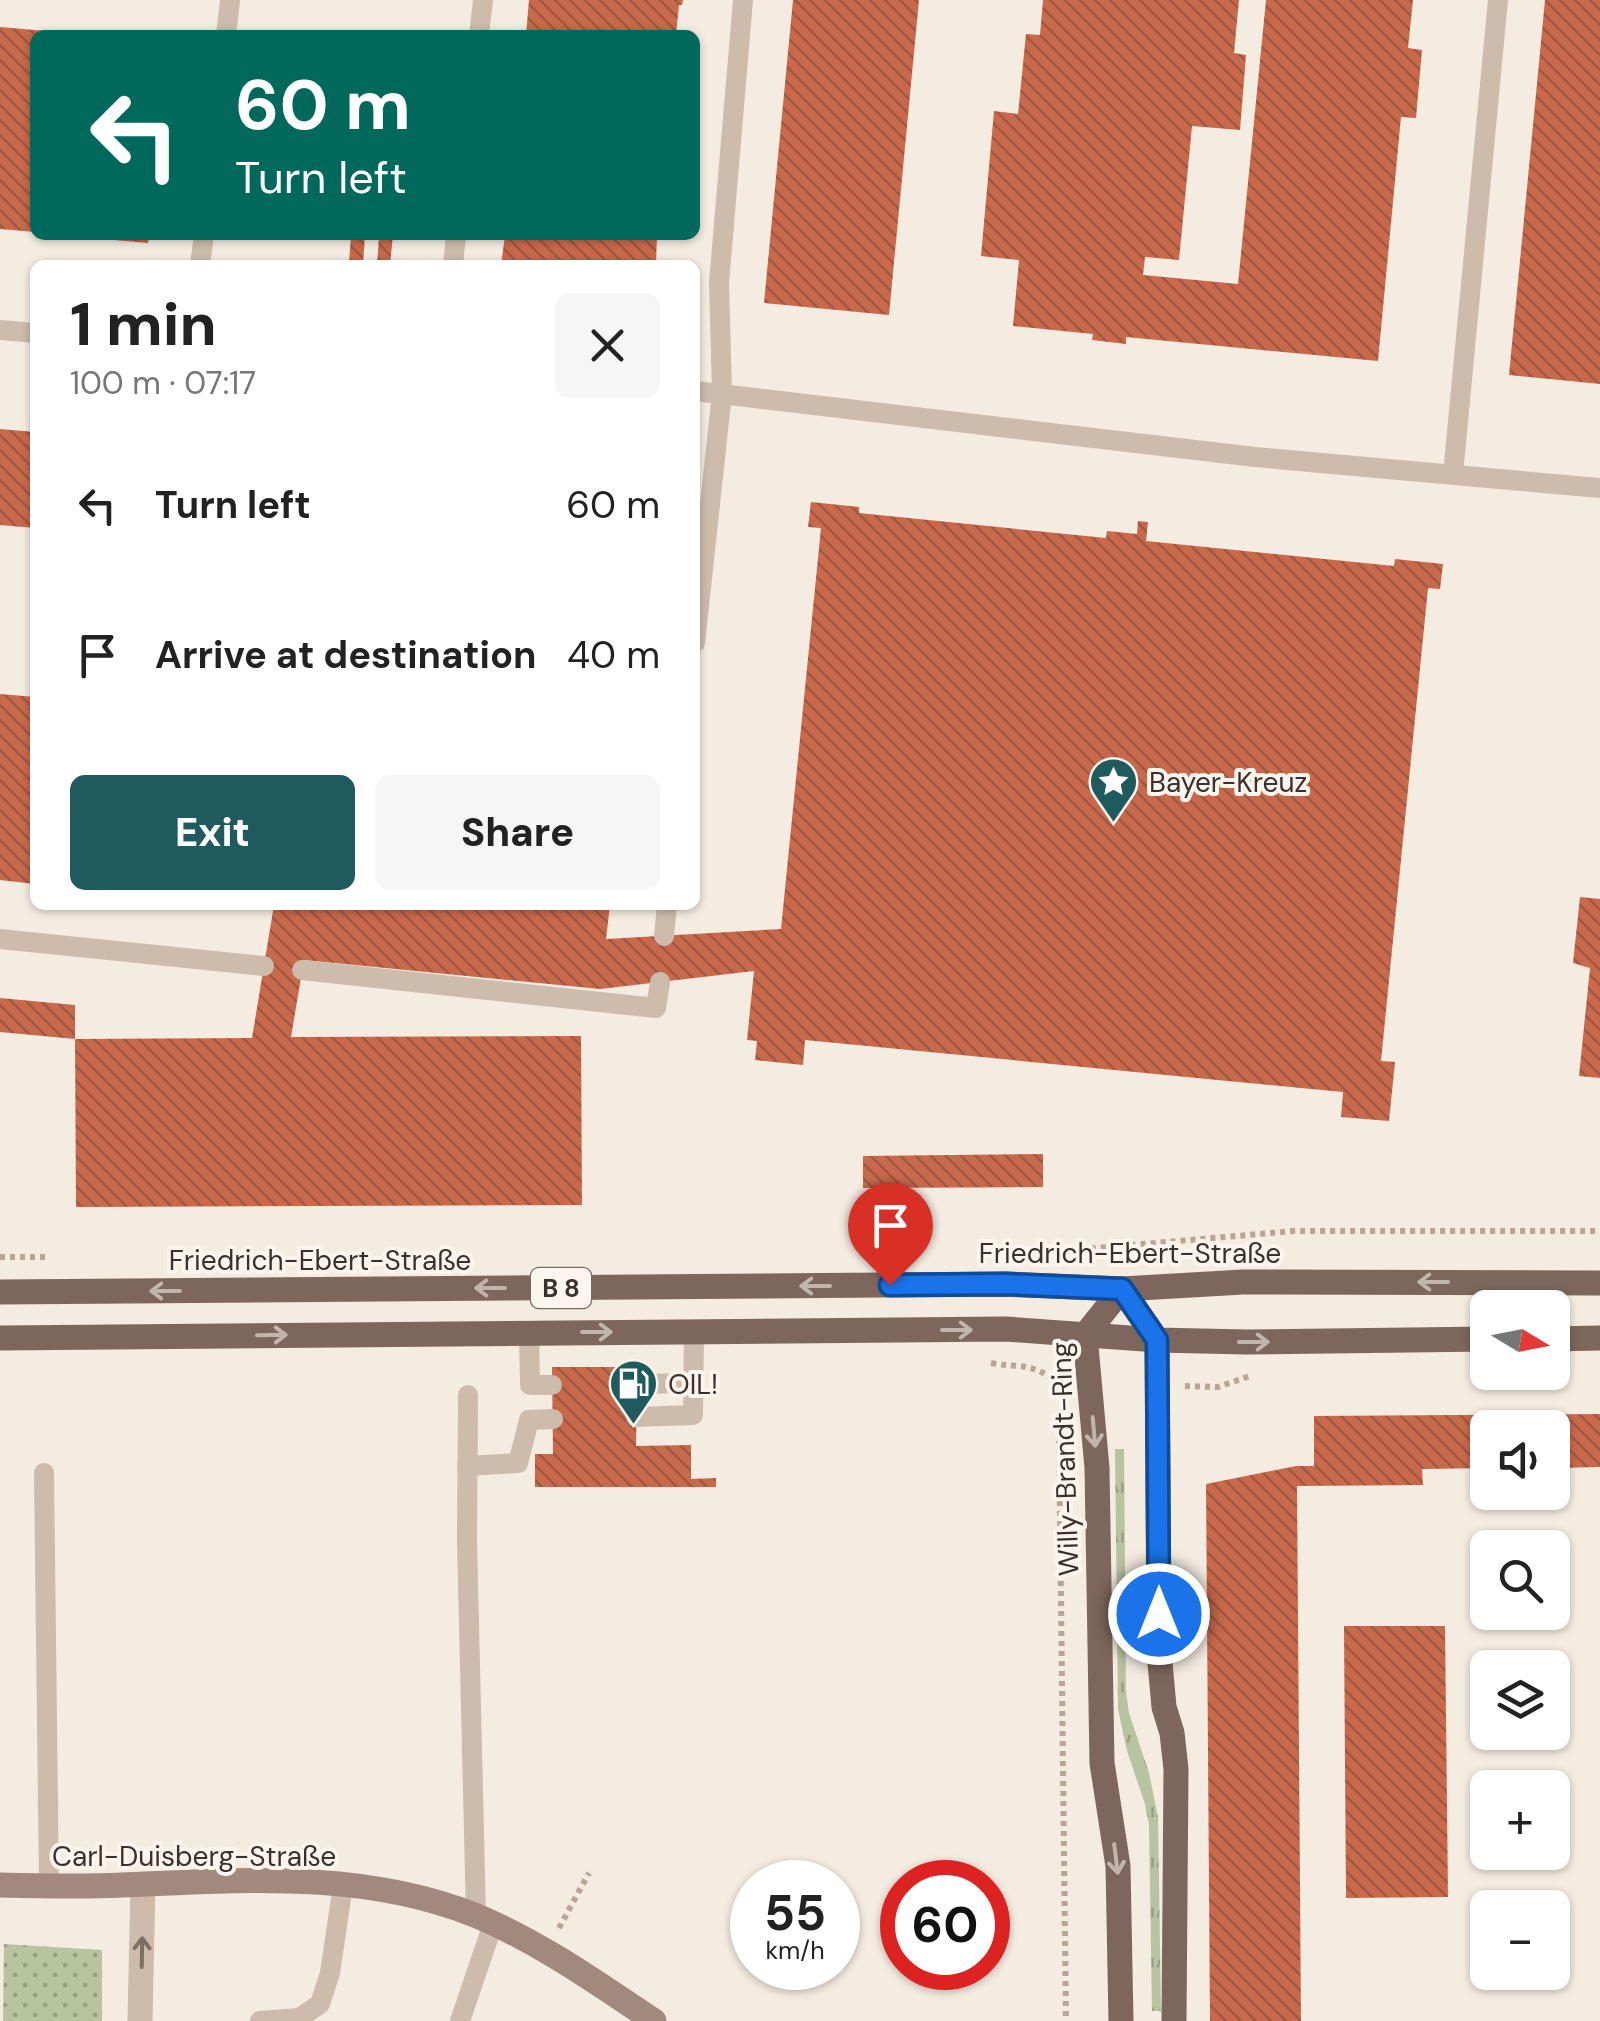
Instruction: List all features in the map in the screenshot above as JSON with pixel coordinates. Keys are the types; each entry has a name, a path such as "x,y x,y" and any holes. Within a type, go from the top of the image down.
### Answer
{"main road":[{"name":"Friedrich-Ebert-Straße","path":"0,1292 1006,1284 1122,1289 1243,1282 1600,1283"},
{"name":"Willy-Brandt-Ring","path":"1121,2021 1118,1866 1102,1763 1097,1468 1085,1335 1122,1289"},
{"path":"1122,1289 1157,1340 1159,1652 1176,1769 1174,2021"},
{"name":"B 8","path":"0,1338 1006,1329 1157,1340 1470,1340"},
{"path":"1570,1339 1600,1338"}],"street":[{"name":"Carl-Duisberg-Straße","path":"0,1886 323,1882 435,1902 485,1920 546,1951 654,2021"},
{"path":"140,2021 143,1884"}],"lane":[{"path":"227,30 230,0"},
{"path":"480,30 483,0"},
{"path":"700,597 722,393 719,283 743,0"},
{"path":"1453,474 1498,0"},
{"path":"0,330 30,333"},
{"path":"700,391 1254,457 1600,488"},
{"path":"664,936 667,910"},
{"path":"0,939 264,966"},
{"path":"302,970 656,1008 660,982"},
{"path":"636,1417 693,1415 694,1332"},
{"path":"467,1466 518,1464 529,1420 529,1333"},
{"path":"636,1384 693,1383"},
{"path":"530,1385 552,1385"},
{"path":"460,2021 485,1920 467,1466 468,1394"},
{"path":"529,1420 553,1419"},
{"path":"44,1473 49,1886"},
{"path":"260,2021 299,2018 320,2004 330,1973 343,1884"}],"path":[{"path":"1125,1247 1294,1231 1600,1230"},
{"path":"1157,1386 1218,1387 1257,1374"},
{"path":"1059,1425 1066,2021"},
{"path":"546,1951 589,1873"}],"green space":[{"path":"1115,1449 1124,1449 1126,1691 1158,1817 1161,2011 1152,2011 1149,1825 1118,1709"},
{"path":"4,1944 102,1950 102,2021 3,2021"}],"building":[{"path":"529,0 683,0 676,30 526,30"},
{"path":"793,0 919,0 889,315 764,303"},
{"path":"1043,0 1239,0 1234,53 1246,55 1240,130 1192,126 1179,260 1145,257 1143,275 1238,284 1266,0 1413,0 1408,48 1422,50 1416,118 1401,117 1378,361 1126,337 1126,344 1092,340 1093,334 1013,326 1019,260 981,256 994,111 1018,114 1026,34 1040,35"},
{"path":"1545,0 1600,0 1600,384 1509,375"},
{"path":"0,27 35,30 30,30 30,232 0,229"},
{"path":"351,240 365,240 363,260 349,260"},
{"path":"379,240 392,240 390,260 377,260"},
{"path":"504,240 657,240 656,260 502,260"},
{"path":"0,429 30,432 30,528 0,525"},
{"path":"811,502 859,507 859,513 1106,538 1107,531 1137,534 1138,521 1148,522 1146,541 1394,566 1395,559 1443,564 1440,589 1428,588 1381,1061 1395,1062 1389,1121 1341,1117 1343,1092 805,1040 803,1065 755,1060 757,1041 747,1040 754,971 600,989 304,960 291,1037 581,1036 582,1205 76,1207 75,1039 252,1038 273,910 609,910 606,939 781,929 821,528 808,527"},
{"path":"0,694 30,697 30,883 0,880"},
{"path":"1580,897 1600,899 1600,1078 1579,1076 1590,968 1573,963"},
{"path":"0,998 75,1005 75,1039 0,1032"},
{"path":"1043,1154 1043,1187 863,1188 863,1156"},
{"path":"552,1367 637,1367 636,1446 691,1445 691,1479 716,1478 716,1487 535,1487 535,1454 553,1454"},
{"path":"1570,1414 1600,1414 1600,1467 1570,1468"},
{"path":"1470,1415 1470,1468 1422,1469 1423,1485 1297,1486 1301,2021 1210,2021 1206,1484 1314,1466 1314,1416"},
{"path":"1344,1626 1445,1626 1448,1897 1346,1898"}],"place":[{"name":"Bayer-Kreuz","path":"1114,824"},
{"name":"OIL!","path":"633,1426"}],"route":[{"path":"890,1285 1122,1289 1157,1340 1159,1614"}]}
